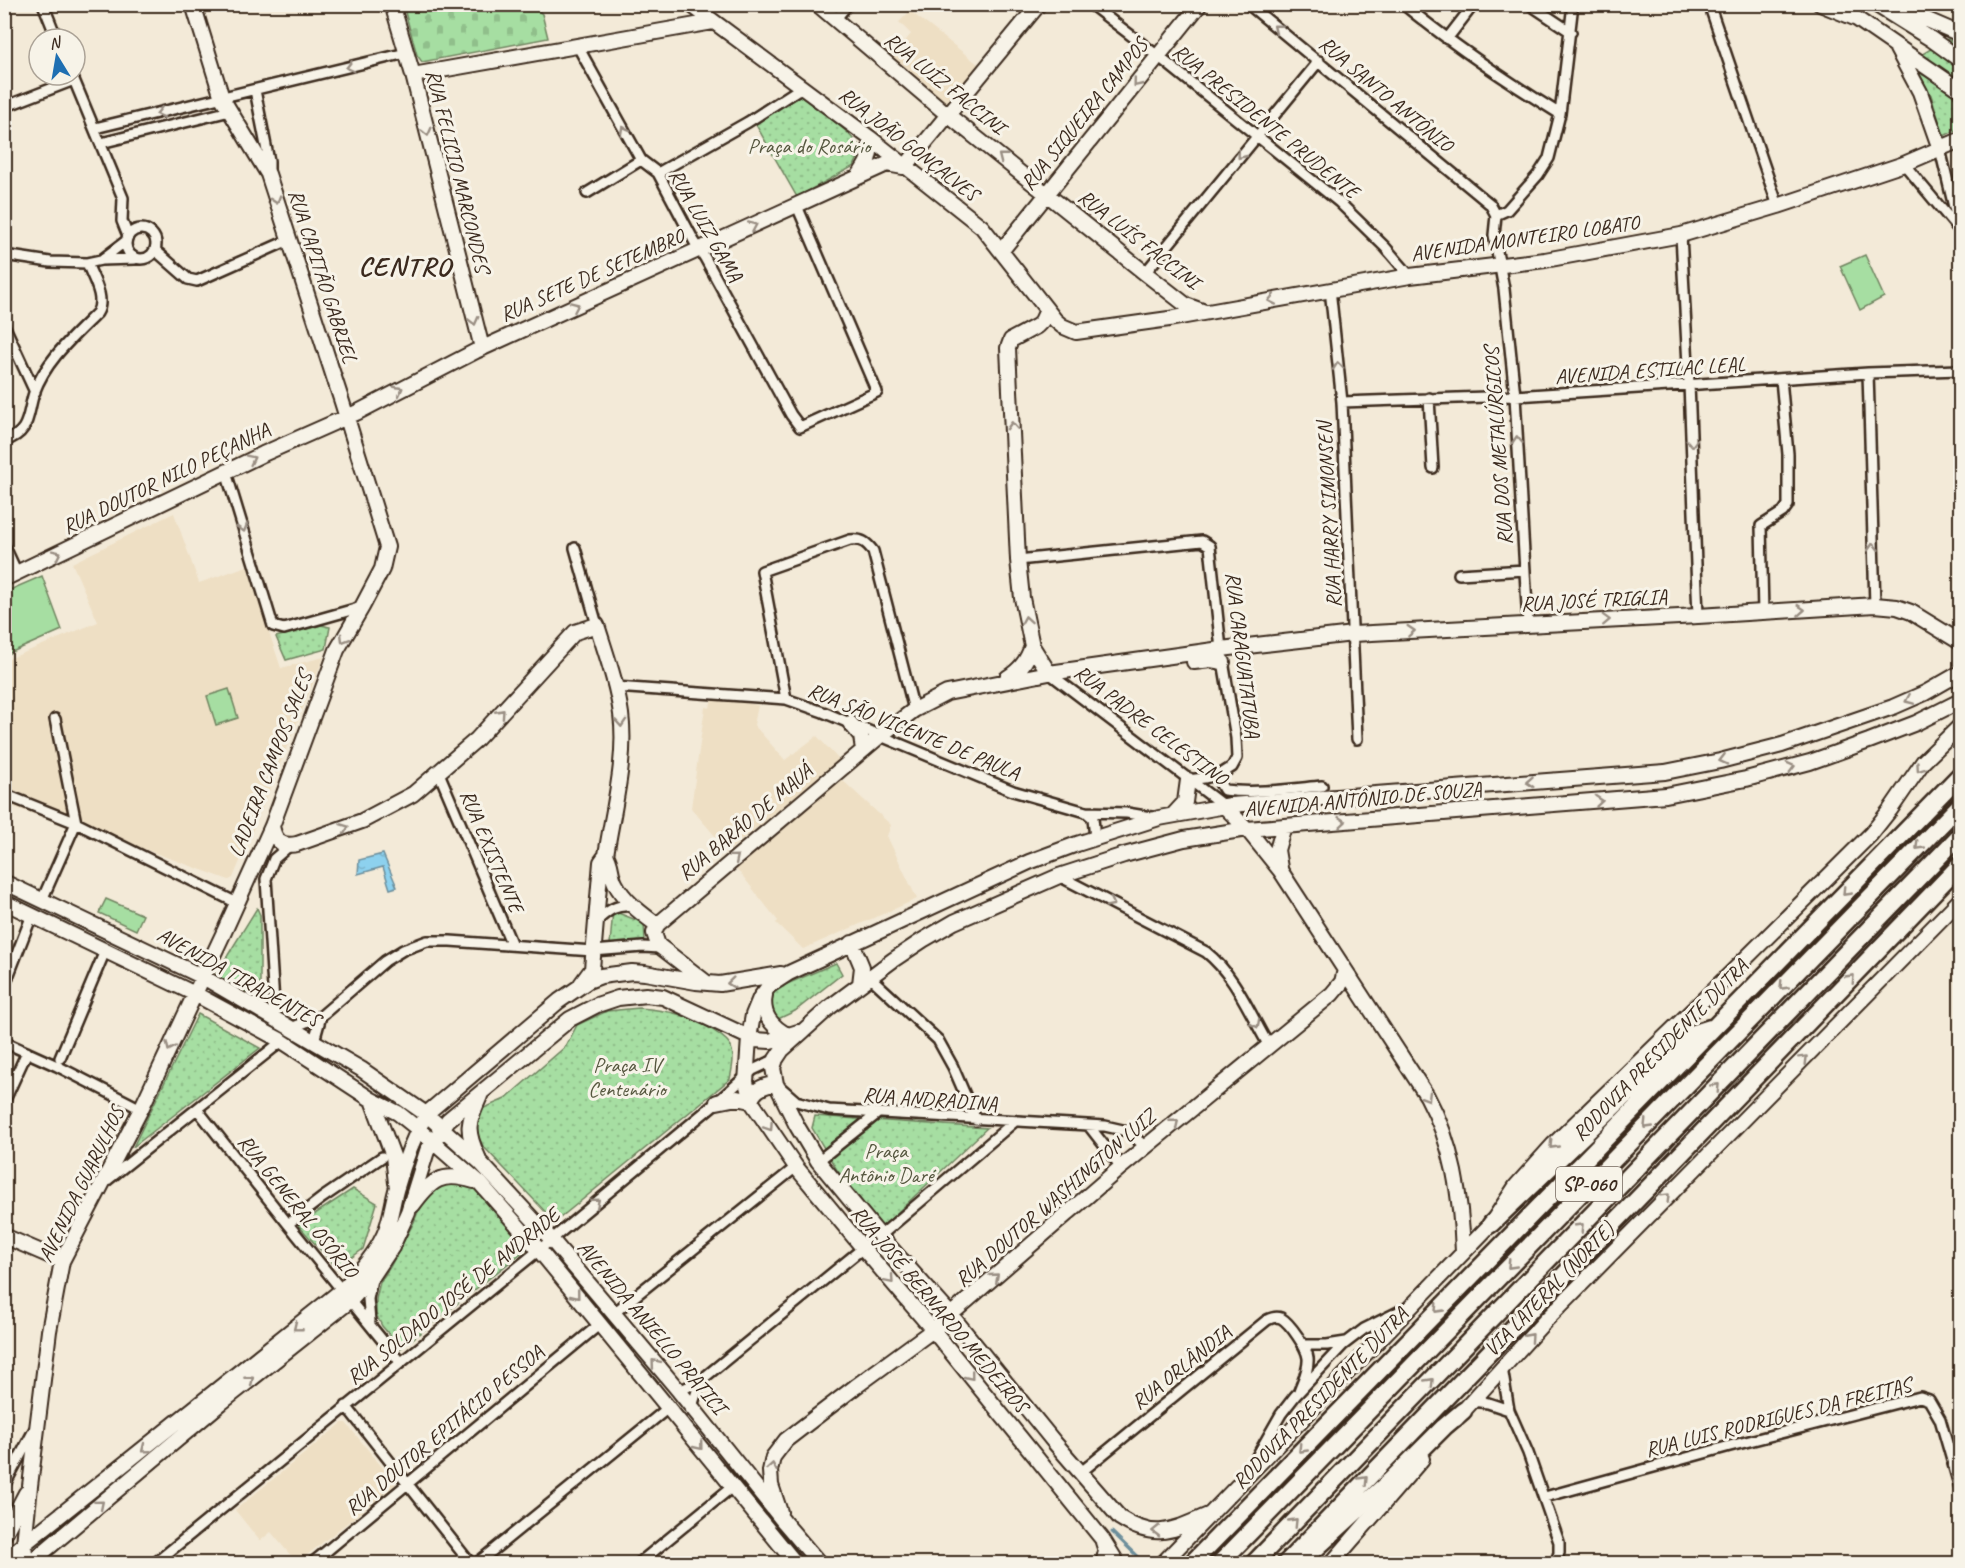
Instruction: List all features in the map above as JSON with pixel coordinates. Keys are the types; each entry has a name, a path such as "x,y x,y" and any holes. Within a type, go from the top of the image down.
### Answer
{"highway":[{"name":"RODOVIA PRESIDENTE DUTRA","path":"1191,1563 1960,775"},
{"name":"RODOVIA PRESIDENTE DUTRA","path":"1219,1563 1960,805"},
{"name":"SP-060","path":"1253,1563 1960,835"},
{"name":"SP-060","path":"1290,1561 1960,865"},
{"path":"1491,1224 1688,1035 1714,1027"},
{"path":"1290,1561 1392,1479 1468,1406"}],"main road":[{"name":"RUA CAPITÃO GABRIEL","path":"194,4 222,98 268,174 387,542 382,569"},
{"name":"RUA FELICIO MARCONDES","path":"392,4 413,75 482,348"},
{"name":"RUA JOÃO GONÇALVES","path":"690,4 870,138 982,227 1062,326 1076,332 1084,332"},
{"name":"RUA LUÍZ FACCINI","path":"817,4 948,115 1048,193"},
{"path":"905,167 1038,4"},
{"name":"RUA SIQUEIRA CAMPOS","path":"1002,250 1200,4"},
{"path":"1820,4 1857,19 1960,90"},
{"path":"1875,4 1960,60"},
{"path":"1890,4 1960,34"},
{"path":"413,75 713,22"},
{"path":"1892,42 1920,92 1940,149"},
{"path":"857,178 868,163 870,138"},
{"name":"AVENIDA MONTEIRO LOBATO","path":"1084,332 1410,276 1545,260 1681,235 1904,164 1960,140"},
{"name":"RUA SETE DE SETEMBRO","path":"347,417 482,348 887,164 905,167"},
{"name":"RUA LUÍS FACCINI","path":"1048,193 1186,305 1208,312"},
{"name":"RUA PADRE CELESTINO","path":"1047,310 1041,322 1011,340 1008,348 1018,560 1027,630 1032,646 1049,673"},
{"name":"RUA DOUTOR NILO PEÇANHA","path":"11,576 226,472 347,417"},
{"name":"LADEIRA CAMPOS SALES","path":"203,977 272,826 337,650 382,569"},
{"name":"RUA JOSÉ TRIGLIA","path":"1049,673 1154,659 1222,655 1353,634 1875,605 1897,607 1911,612 1960,642"},
{"path":"272,826 277,840 282,844 290,845 362,821 413,794 477,739 575,632 597,625 621,713 621,755 606,855 602,862 594,924 592,969 580,986"},
{"path":"1003,681 1017,672 1032,646"},
{"name":"RUA BARÃO DE MAUÁ","path":"657,925 863,750 914,710 947,693 1049,673"},
{"name":"AVENIDA ANTÔNIO DE SOUZA","path":"749,1038 756,1006 766,990 776,980 1029,862 1095,838 1166,817 1224,806 1665,772 1782,745 1893,707 1925,693 1960,673"},
{"name":"AVENIDA ANTÔNIO DE SOUZA","path":"776,1059 803,1030 865,980 923,940 954,922 1059,876 1158,845 1247,829 1666,795 1746,779 1810,762 1898,730 1960,701"},
{"path":"850,723 861,736 863,750"},
{"path":"1162,1563 1491,1224 1516,1186 1553,1145 1871,834 1923,762 1960,726"},
{"path":"1166,817 1185,802 1188,780"},
{"name":"RUA PADRE CELESTINO","path":"1224,806 1247,829 1280,870 1431,1103 1449,1147 1457,1180 1463,1252"},
{"path":"1280,870 1277,850 1284,826"},
{"path":"606,855 611,862 615,884 632,906 657,925 655,938 660,948 707,983"},
{"name":"AVENIDA TIRADENTES","path":"4,882 203,977 361,1069 426,1114 441,1128"},
{"name":"VIA LATERAL (NORTE)","path":"1331,1563 1502,1368 1578,1287 1960,900"},
{"name":"AVENIDA TIRADENTES","path":"4,902 195,994 282,1041 372,1100 398,1113 432,1141"},
{"path":"852,943 865,980"},
{"name":"RUA DOUTOR WASHINGTON LUIZ","path":"784,1522 771,1485 770,1471 771,1462 780,1447 855,1387 933,1330 1121,1167 1332,994 1342,982 1345,970"},
{"name":"AVENIDA ANTÔNIO DE SOUZA","path":"397,1187 418,1129 426,1114 580,986 601,976 632,972 707,983 739,982 789,973"},
{"name":"AVENIDA GUARULHOS","path":"27,1563 24,1544 30,1486 51,1320 62,1261 141,1109 203,977"},
{"path":"766,990 764,1007 768,1019 789,1036"},
{"path":"1332,994 1360,994"},
{"name":"AVENIDA ANTÔNIO DE SOUZA","path":"408,1212 423,1161 432,1141 448,1120 570,1019 597,1005 618,998 646,995 663,997 749,1038 761,1041 770,1041 803,1030"},
{"name":"RUA JOSÉ BERNARDO MEDEIROS","path":"749,1038 747,1088 751,1101 796,1167 933,1330 1103,1540 1118,1563"},
{"path":"717,1102 737,1098 751,1101 756,1090 776,1084 773,1073 776,1059"},
{"name":"RUA JOSÉ BERNARDO MEDEIROS","path":"776,1084 796,1126 818,1161 880,1236 951,1315 1054,1442 1120,1518 1132,1527 1145,1531 1166,1531 1211,1514"},
{"path":"480,1162 472,1144 469,1128 470,1118 483,1091"},
{"path":"27,1563 196,1424 347,1295 378,1246 390,1219 397,1187 393,1156 372,1100"},
{"name":"AVENIDA ANIELLO PRATICI","path":"441,1128 480,1162 551,1239 820,1563"},
{"name":"AVENIDA ANIELLO PRATICI","path":"432,1141 480,1183 539,1250 796,1563"},
{"path":"4,1560 374,1274 392,1247 408,1212 427,1187 439,1178 456,1176 480,1183"},
{"path":"4,1236 62,1261"},
{"path":"1037,1458 1054,1442"},
{"path":"4,1535 30,1486"},
{"path":"1103,1540 1106,1551 1103,1563"},
{"path":"24,1544 37,1545 55,1542"}],"street":[{"path":"43,4 52,27"},
{"path":"835,20 848,4"},
{"name":"RUA PRESIDENTE PRUDENTE","path":"1089,4 1158,56 1360,222 1410,276"},
{"name":"RUA SANTO ANTÔNIO","path":"1248,4 1490,204 1496,215"},
{"path":"1403,4 1447,39 1516,87 1560,114"},
{"path":"1447,39 1474,4"},
{"path":"1528,4 1571,32"},
{"path":"1496,215 1507,210 1538,175 1549,158 1560,114 1573,4"},
{"path":"1708,4 1778,206"},
{"name":"RUA LUIZ GAMA","path":"578,45 641,160 658,173 791,415 800,427 877,392 797,206"},
{"path":"95,128 406,53"},
{"path":"1145,273 1319,61"},
{"path":"4,107 52,87"},
{"path":"77,87 123,198 122,221 127,238 127,251 135,259"},
{"path":"658,173 748,122 802,87"},
{"path":"255,90 269,160 268,174"},
{"path":"101,143 230,111"},
{"path":"1940,149 1960,231"},
{"path":"587,193 641,160"},
{"path":"1904,164 1960,231"},
{"name":"RUA DOS METALÚRGICOS","path":"1496,215 1494,235 1504,289 1515,396 1528,624"},
{"path":"4,255 50,262 143,260 155,250 156,240 150,232 141,229 131,232 101,260"},
{"path":"1681,235 1698,616"},
{"path":"155,250 188,279 197,281 289,240"},
{"path":"4,441 20,433 27,424 35,392 51,363 65,344 97,313 100,307 100,296 87,263"},
{"name":"RUA HARRY SIMONSEN","path":"1330,289 1342,402 1357,739"},
{"path":"4,326 35,392"},
{"name":"AVENIDA ESTILAC LEAL","path":"1342,402 1515,396 1869,373 1960,372"},
{"path":"1869,373 1875,605"},
{"path":"1763,613 1761,526 1783,512 1788,505 1788,454 1781,380"},
{"path":"1429,398 1433,468"},
{"path":"226,472 273,626 284,629 362,607"},
{"name":"RUA SÃO VICENTE DE PAULA","path":"914,710 873,551 866,542 859,539 850,540 762,571 786,699 1013,791 1086,812 1166,817"},
{"name":"RUA CARAGUATATUBA","path":"1018,560 1202,541 1210,546 1222,655 1238,752 1232,768 1215,776"},
{"path":"4,545 11,576"},
{"path":"575,548 597,625"},
{"path":"1459,574 1524,570"},
{"name":"RUA PADRE CELESTINO","path":"1049,673 1224,806"},
{"path":"615,687 786,699"},
{"path":"42,900 76,824 55,719"},
{"name":"RUA EXISTENTE","path":"439,772 512,945"},
{"path":"1188,780 1215,776 1224,790 1234,791 1322,786"},
{"path":"4,794 76,824 237,903"},
{"path":"1086,812 1093,818 1095,838"},
{"path":"275,1019 266,879 274,859 290,845"},
{"path":"1059,876 1206,952 1227,972 1269,1046"},
{"path":"594,924 611,909 624,905 632,906"},
{"path":"6,982 32,915"},
{"path":"291,1028 321,1016 385,961 417,944 436,940 593,951 660,948"},
{"path":"60,1058 105,951"},
{"path":"865,980 938,1040 953,1067 976,1120"},
{"path":"314,1041 321,1016"},
{"path":"99,1187 282,1041"},
{"path":"4,1042 141,1109"},
{"path":"4,1102 27,1052"},
{"name":"RUA SOLDADO JOSÉ DE ANDRADE","path":"154,1563 539,1250 753,1070 776,1059"},
{"name":"RUA ANDRADINA","path":"776,1084 796,1101 816,1108 1112,1127 1127,1131 1146,1147"},
{"name":"RUA GENERAL OSÓRIO","path":"197,1108 400,1362"},
{"path":"818,1161 877,1113"},
{"path":"880,1236 1014,1122"},
{"path":"1089,1126 1121,1167"},
{"path":"288,1224 382,1157"},
{"path":"614,1313 796,1167"},
{"path":"679,1391 700,1381 862,1248"},
{"name":"RUA GENERAL OSÓRIO","path":"372,1326 368,1315 368,1299 374,1274"},
{"path":"1244,1480 1281,1414 1299,1391 1346,1342 1364,1329 1412,1305"},
{"name":"RUA ORLÂNDIA","path":"1080,1473 1267,1320 1274,1317 1282,1319 1304,1345"},
{"name":"RUA DOUTOR EPITÁCIO PESSOA","path":"311,1563 600,1324"},
{"path":"1299,1391 1308,1368 1304,1345 1346,1342"},
{"path":"1502,1368 1509,1410 1545,1497 1559,1542 1559,1553 1555,1563"},
{"path":"692,1407 700,1381"},
{"name":"RUA LUIS RODRIGUES DA FREITAS","path":"1545,1497 1920,1397 1929,1400 1940,1419 1960,1488"},
{"path":"1468,1406 1488,1403 1509,1410"},
{"path":"346,1406 471,1563"},
{"path":"476,1563 668,1408"},
{"path":"4,1486 39,1420"},
{"path":"638,1563 732,1486"}],"shaded area":[{"path":"910,11 983,68 948,113 889,61 911,34 899,22"},
{"path":"174,513 199,583 247,566 281,668 324,657 233,878 229,880 136,846 132,853 73,828 5,805 4,661 98,622 72,563"},
{"path":"712,697 758,705 754,725 785,760 817,736 840,761 728,851 691,808 705,707 710,708"},
{"path":"840,778 891,825 887,836 917,899 803,949 776,923 778,921 741,874 732,867"},
{"path":"342,1423 346,1423 396,1484 297,1563 271,1532 260,1541 235,1510"}],"green space":[{"path":"403,5 533,5 542,14 548,38 422,62 417,55"},
{"path":"1947,39 1960,45 1960,128 1944,136 1931,95 1911,61"},
{"name":"Praça do Rosário","path":"802,94 848,133 859,146 858,158 854,166 797,197 755,123"},
{"path":"1865,255 1884,297 1860,310 1840,266"},
{"path":"42,576 62,630 5,655 5,592"},
{"path":"321,625 330,627 326,649 286,660 276,637"},
{"path":"229,689 238,718 216,725 207,696"},
{"path":"106,899 143,915 136,930 99,913"},
{"path":"257,908 260,915 260,1004 217,985 215,976"},
{"path":"613,911 644,923 645,941 610,944"},
{"path":"836,963 842,974 795,1011 776,1020 767,1002 773,990"},
{"name":"Praça IV Centenário","path":"639,1008 688,1017 724,1038 730,1044 733,1055 730,1079 555,1222 483,1146 476,1131 477,1118 484,1108 505,1099 566,1046 577,1025 607,1011"},
{"path":"198,1014 260,1048 133,1147"},
{"name":"Praça Antônio Daré","path":"815,1116 987,1128 882,1227 837,1170 812,1128"},
{"path":"448,1182 463,1182 475,1188 529,1247 401,1348 382,1326 376,1314 376,1299 380,1282 414,1222 424,1196"},
{"path":"353,1189 377,1203 363,1249 337,1268 298,1225"}],"water":[{"path":"383,854 397,887 390,889 383,867 358,874 359,860"}],"waterway":[{"path":"1112,1532 1142,1561"}],"district":[{"name":"CENTRO","path":"405,266"}]}
